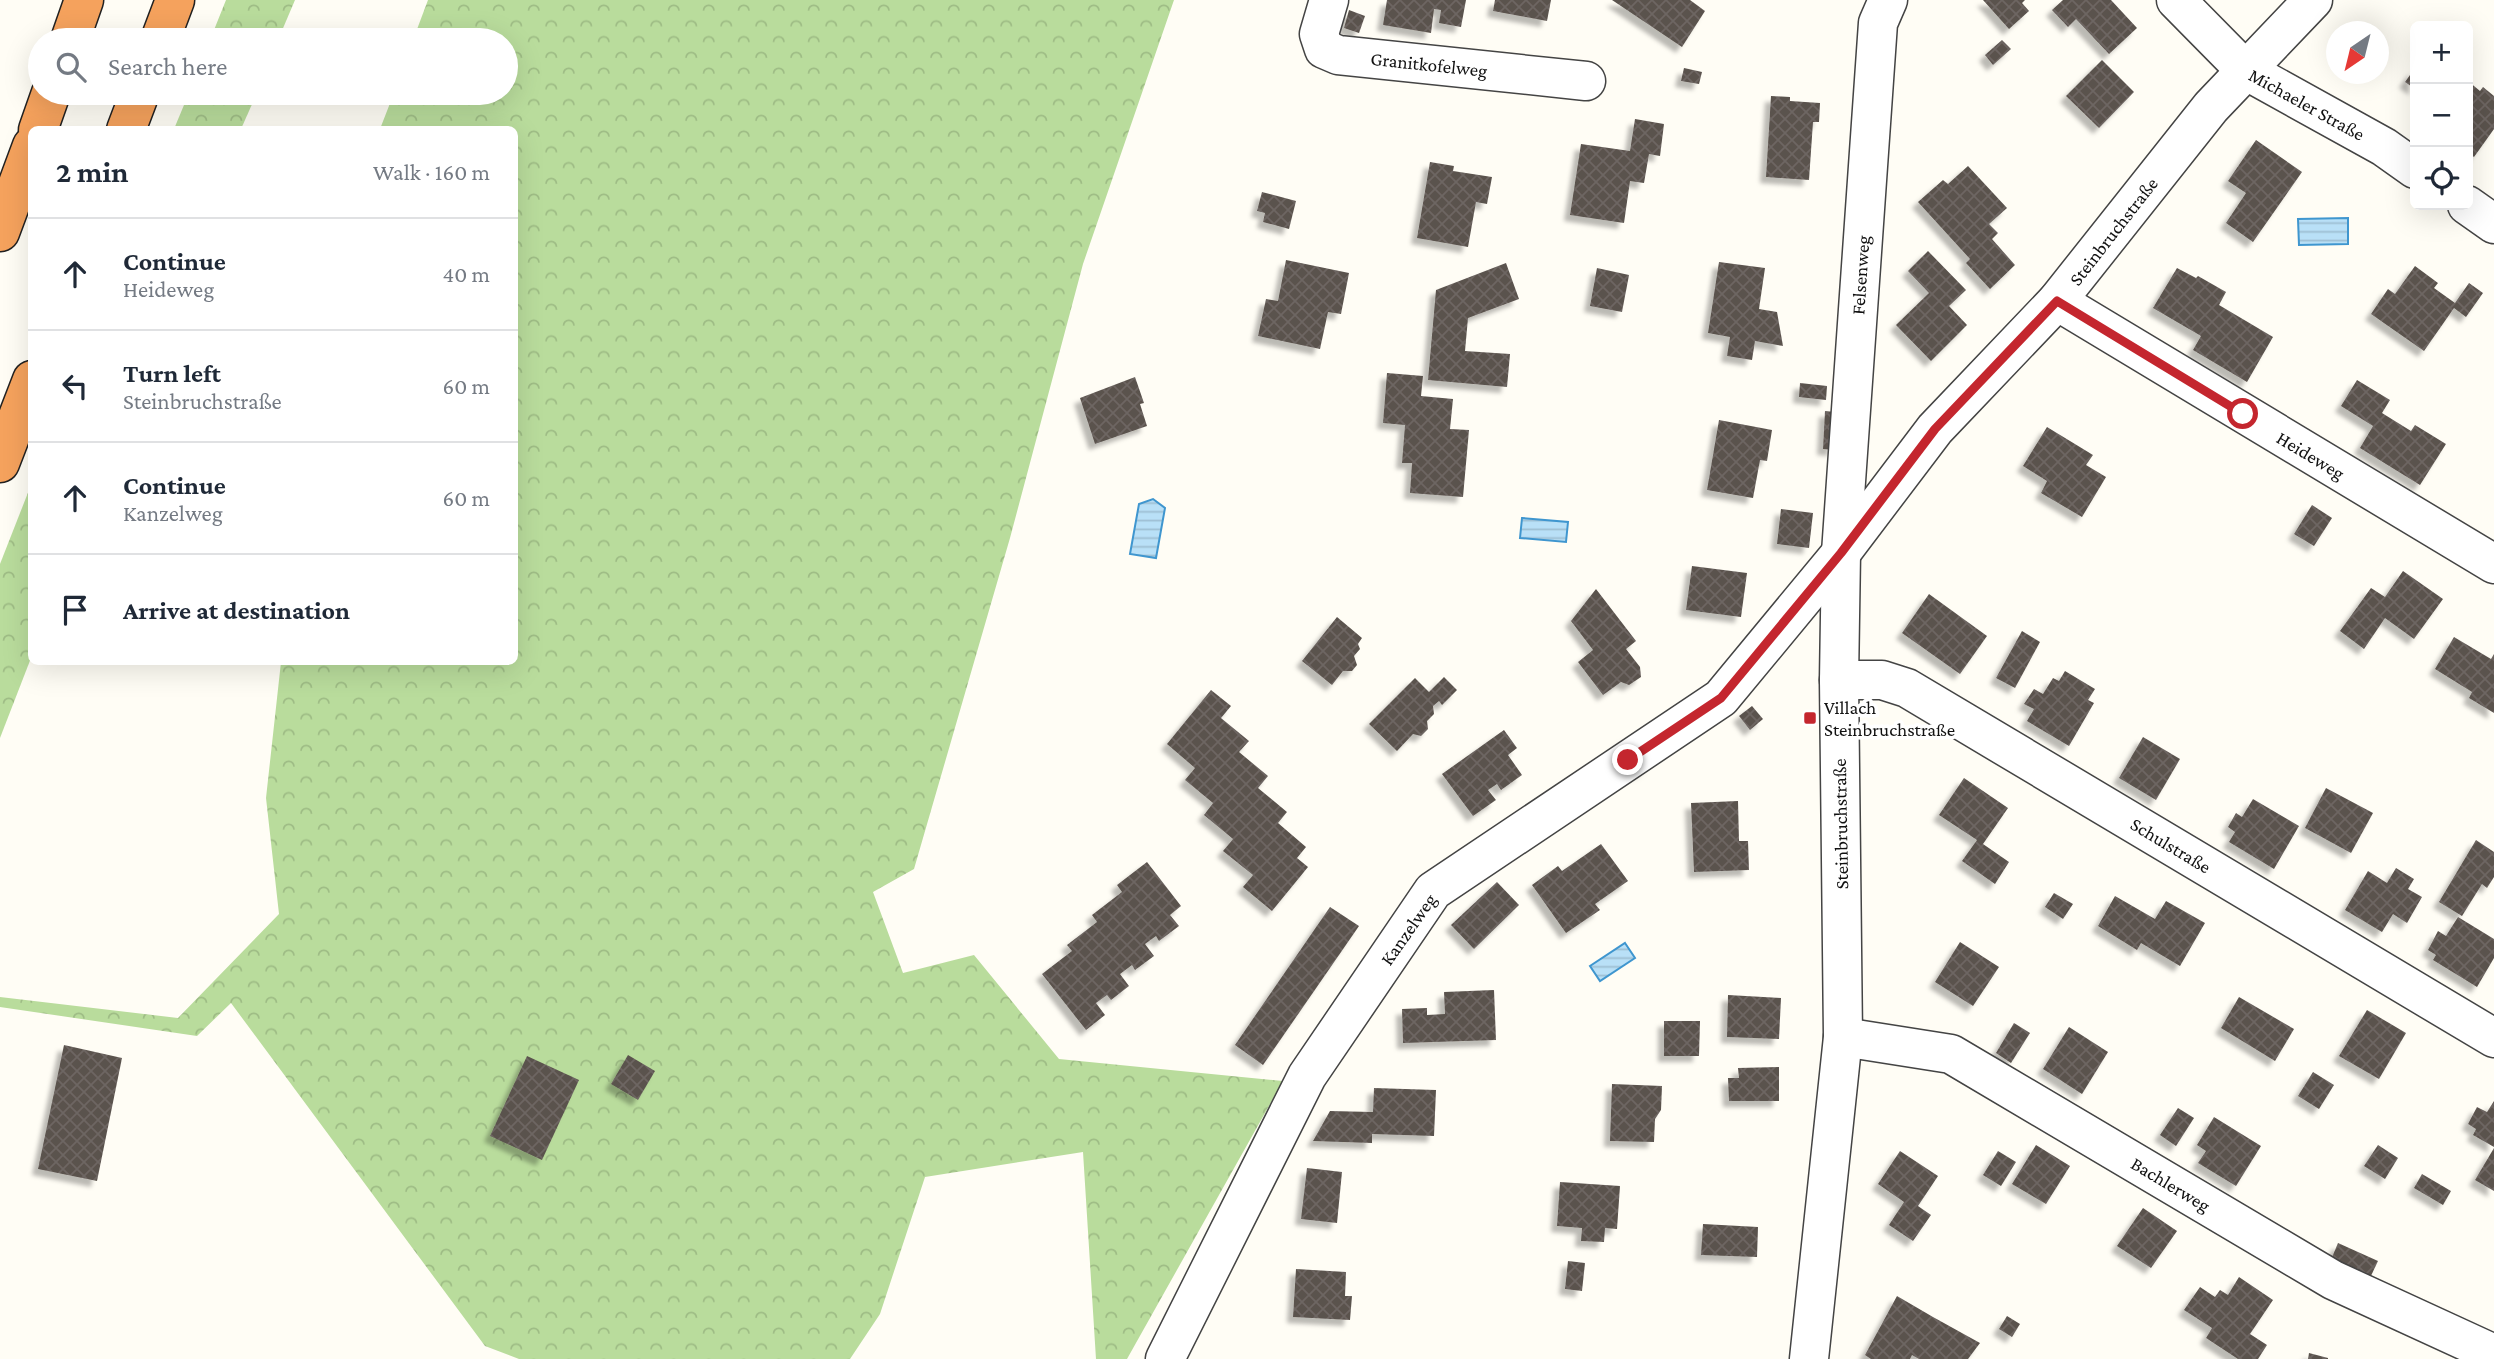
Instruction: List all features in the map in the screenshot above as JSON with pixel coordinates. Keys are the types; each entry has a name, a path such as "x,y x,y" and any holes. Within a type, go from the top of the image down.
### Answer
{"highway":[{"path":"74,28 84,0"},
{"path":"164,28 175,0"},
{"path":"39,126 47,105"},
{"path":"128,126 135,105"},
{"path":"0,232 28,157"},
{"path":"0,463 28,390"}],"street":[{"name":"Granitkofelweg","path":"1329,0 1319,34 1324,49 1338,55 1586,81"},
{"name":"Felsenweg","path":"1841,553 1878,23 1888,0"},
{"name":"Michaeler Straße","path":"2176,0 2245,70 2384,147 2410,165"},
{"name":"Steinbruchstraße","path":"1809,1359 1843,1037 1839,680 1841,553 1935,429 2057,301 2211,107 2313,0"},
{"path":"2473,209 2494,224"},
{"name":"Heideweg","path":"2057,301 2494,564"},
{"name":"Kanzelweg","path":"1165,1359 1307,1076 1433,891 1721,698 1841,553"},
{"name":"Schulstraße","path":"1839,680 1882,680 1907,688 2494,1038"},
{"name":"Bachlerweg","path":"1843,1037 1951,1054 2333,1280 2494,1354"}],"green space":[{"path":"226,0 295,0 283,28 215,28"},
{"path":"428,0 1174,0 1083,264 1010,538 914,869 873,892 903,973 974,955 1059,1059 1283,1081 1127,1359 1096,1359 1083,1152 925,1177 880,1314 850,1359 519,1359 485,1346 231,1003 197,1036 0,1007 0,997 178,1018 279,914 266,798 281,665 518,665 518,126 381,126 389,105 518,105 518,28 418,28"},
{"path":"184,105 252,105 242,126 175,126"},
{"path":"28,493 28,665 0,738 0,564"}],"water":[{"path":"2348,218 2348,244 2299,245 2298,219"},
{"path":"1153,499 1165,508 1156,558 1130,554 1139,504"},
{"path":"1522,518 1568,522 1566,542 1520,538"},
{"path":"1625,943 1635,958 1600,981 1590,966"}],"building":[{"path":"1387,0 1466,0 1461,27 1439,23 1441,10 1434,9 1431,33 1383,25"},
{"path":"1495,0 1551,0 1547,21 1493,11"},
{"path":"1612,0 1690,0 1705,11 1682,47"},
{"path":"1983,0 2025,0 2022,3 2029,11 2009,29"},
{"path":"2063,0 2111,0 2137,28 2109,54 2076,19 2068,27 2052,10"},
{"path":"1349,10 1365,16 1359,33 1344,28"},
{"path":"2002,40 2011,49 1993,65 1985,55"},
{"path":"2102,60 2134,92 2099,128 2066,96"},
{"path":"1684,68 1702,72 1699,84 1681,81"},
{"path":"2473,85 2480,91 2483,87 2494,96 2494,129 2474,157"},
{"path":"1771,96 1790,97 1790,101 1820,103 1819,122 1813,122 1809,180 1766,177"},
{"path":"1635,119 1664,124 1660,156 1649,154 1644,183 1630,181 1624,223 1570,215 1581,144 1630,151"},
{"path":"2256,140 2302,172 2253,242 2226,223 2246,193 2228,181"},
{"path":"1430,162 1454,166 1453,171 1492,177 1487,204 1476,202 1468,247 1417,238"},
{"path":"1968,166 2007,208 1989,224 1998,233 1992,239 2015,265 1990,289 1966,263 1970,259 1918,202 1943,180 1948,184"},
{"path":"1262,192 1296,201 1289,229 1263,222 1265,213 1257,211"},
{"path":"1928,251 1966,290 1949,306 1967,325 1931,361 1896,325 1929,293 1908,271"},
{"path":"1286,260 1349,273 1341,314 1328,312 1320,349 1258,336 1266,299 1278,301"},
{"path":"1719,262 1765,268 1759,309 1777,312 1783,346 1755,341 1752,360 1727,356 1730,337 1708,333"},
{"path":"1506,263 1519,299 1468,318 1465,351 1510,354 1507,387 1428,380 1436,290"},
{"path":"2415,266 2438,283 2434,288 2455,303 2469,283 2483,293 2466,317 2454,308 2424,351 2371,314 2388,289 2395,294"},
{"path":"1597,268 1629,275 1622,312 1590,306"},
{"path":"2177,268 2226,292 2219,305 2273,337 2247,382 2193,350 2201,336 2153,308"},
{"path":"1387,373 1423,376 1421,396 1453,399 1450,429 1469,430 1463,497 1410,493 1412,463 1402,463 1405,425 1383,423"},
{"path":"1135,377 1144,403 1140,404 1147,426 1095,444 1080,398"},
{"path":"2357,380 2390,400 2382,413 2411,431 2415,425 2446,444 2420,485 2360,448 2373,426 2341,406"},
{"path":"1800,383 1827,386 1826,400 1799,397"},
{"path":"1825,411 1836,412 1834,450 1823,449"},
{"path":"1719,420 1772,430 1767,461 1760,460 1753,498 1707,490"},
{"path":"2047,427 2093,455 2086,465 2106,477 2082,517 2041,493 2047,481 2023,466"},
{"path":"2312,505 2332,518 2314,546 2294,534"},
{"path":"1781,509 1813,513 1809,548 1777,544"},
{"path":"1692,566 1747,573 1741,617 1686,610"},
{"path":"2403,571 2443,599 2414,639 2385,618 2364,649 2340,631 2371,588 2385,597"},
{"path":"1596,589 1636,641 1626,649 1640,667 1641,677 1629,685 1621,682 1603,695 1578,662 1593,650 1571,621"},
{"path":"1929,594 1987,636 1960,674 1902,633"},
{"path":"1337,617 1362,638 1358,644 1360,649 1354,656 1357,665 1352,671 1343,671 1332,685 1302,661"},
{"path":"2022,631 2040,642 2015,688 1996,678"},
{"path":"2454,637 2491,659 2494,654 2494,713 2469,698 2472,692 2435,669"},
{"path":"2065,671 2095,689 2088,700 2094,703 2069,746 2027,721 2034,709 2024,704 2034,689 2043,694 2053,678 2059,681"},
{"path":"1444,677 1457,690 1442,705 1439,701 1433,706 1434,714 1427,721 1428,729 1421,736 1413,734 1397,751 1369,724 1415,678 1429,692"},
{"path":"1211,690 1231,706 1221,718 1249,741 1239,752 1268,776 1258,788 1287,812 1278,823 1306,847 1297,858 1308,867 1272,911 1243,887 1253,875 1223,851 1233,839 1204,815 1213,803 1185,780 1195,768 1167,744"},
{"path":"1752,706 1763,719 1750,730 1739,716"},
{"path":"1504,730 1517,748 1508,755 1522,775 1501,790 1497,784 1488,790 1496,800 1473,816 1442,774"},
{"path":"2143,737 2180,759 2156,800 2119,778"},
{"path":"1964,778 2008,808 1983,844 2009,862 1995,884 1962,861 1977,840 1939,815"},
{"path":"2326,788 2373,813 2351,853 2305,828"},
{"path":"2253,799 2299,826 2274,869 2229,842 2235,832 2228,827 2236,813 2242,817"},
{"path":"1738,801 1739,841 1748,841 1749,870 1694,872 1691,803"},
{"path":"2476,840 2494,852 2494,877 2487,888 2482,884 2462,916 2439,902"},
{"path":"1601,844 1628,881 1595,904 1600,910 1566,933 1532,885 1558,866 1562,871"},
{"path":"1147,862 1181,906 1170,915 1179,926 1159,941 1156,936 1145,944 1154,956 1135,970 1132,965 1120,974 1129,986 1111,1000 1107,995 1096,1003 1105,1015 1086,1030 1042,974 1072,951 1067,945 1097,922 1092,915 1122,892 1117,885"},
{"path":"2396,868 2414,879 2408,889 2422,897 2407,923 2393,914 2382,932 2345,910 2368,871 2387,883"},
{"path":"1497,882 1519,905 1474,949 1451,925"},
{"path":"2054,893 2073,904 2063,919 2045,907"},
{"path":"2115,896 2155,919 2166,901 2205,923 2180,966 2141,943 2137,950 2098,926"},
{"path":"1330,907 1359,926 1263,1065 1235,1045"},
{"path":"2458,917 2494,939 2494,958 2477,987 2433,960 2436,955 2428,950 2438,931 2446,936"},
{"path":"1960,942 1999,967 1973,1006 1935,982"},
{"path":"1494,990 1496,1040 1403,1043 1402,1009 1427,1008 1427,1015 1445,1014 1444,992"},
{"path":"1728,995 1781,998 1779,1039 1727,1037"},
{"path":"2239,997 2294,1029 2275,1061 2221,1028"},
{"path":"2367,1010 2406,1033 2379,1079 2339,1056"},
{"path":"1664,1021 1700,1021 1699,1056 1664,1056"},
{"path":"2014,1023 2030,1033 2011,1063 1996,1053"},
{"path":"2069,1027 2108,1052 2082,1094 2043,1069"},
{"path":"64,1045 122,1058 97,1181 38,1169"},
{"path":"628,1055 655,1071 638,1100 611,1084"},
{"path":"527,1056 579,1080 542,1160 490,1136"},
{"path":"1779,1067 1779,1101 1729,1101 1728,1078 1739,1078 1738,1068"},
{"path":"2313,1072 2334,1085 2319,1109 2298,1096"},
{"path":"1612,1084 1662,1086 1661,1110 1655,1119 1654,1142 1610,1141"},
{"path":"1374,1088 1436,1090 1434,1136 1372,1134 1372,1143 1313,1141 1330,1111 1373,1112"},
{"path":"2494,1101 2494,1147 2473,1135 2476,1129 2468,1124 2477,1107 2487,1112"},
{"path":"2178,1108 2194,1118 2176,1146 2160,1135"},
{"path":"2214,1117 2261,1146 2236,1186 2198,1163 2206,1151 2197,1145"},
{"path":"2036,1145 2070,1166 2046,1204 2012,1184"},
{"path":"2378,1145 2398,1158 2385,1179 2364,1166"},
{"path":"2494,1148 2494,1191 2475,1180"},
{"path":"1900,1151 1938,1176 1918,1206 1931,1215 1913,1241 1889,1225 1904,1202 1878,1184"},
{"path":"1998,1151 2016,1162 2001,1186 1983,1175"},
{"path":"1307,1168 1342,1172 1337,1223 1301,1219"},
{"path":"2422,1174 2451,1191 2443,1205 2414,1188"},
{"path":"1560,1182 1620,1186 1617,1229 1605,1228 1604,1242 1581,1241 1582,1228 1557,1226"},
{"path":"2143,1208 2177,1231 2151,1268 2117,1246"},
{"path":"1703,1224 1758,1227 1757,1257 1701,1255"},
{"path":"2338,1243 2378,1261 2369,1280 2330,1262"},
{"path":"1568,1261 1585,1263 1582,1291 1565,1289"},
{"path":"1296,1269 1346,1272 1345,1296 1352,1296 1350,1320 1293,1317"},
{"path":"2239,1277 2273,1300 2250,1334 2267,1345 2258,1359 2238,1359 2206,1338 2212,1328 2184,1310 2200,1287 2215,1297 2220,1290 2228,1295"},
{"path":"1897,1296 1980,1343 1968,1359 1919,1359 1912,1355 1910,1359 1871,1359 1865,1355"},
{"path":"2007,1316 2020,1324 2012,1337 1999,1329"},
{"path":"2309,1353 2328,1358 2328,1359 2308,1359"}],"place":[{"name":"Villach Steinbruchstraße","path":"1810,718"}],"route":[{"path":"1628,760 1721,698 1841,553 1935,429 2057,301 2243,414"}]}
